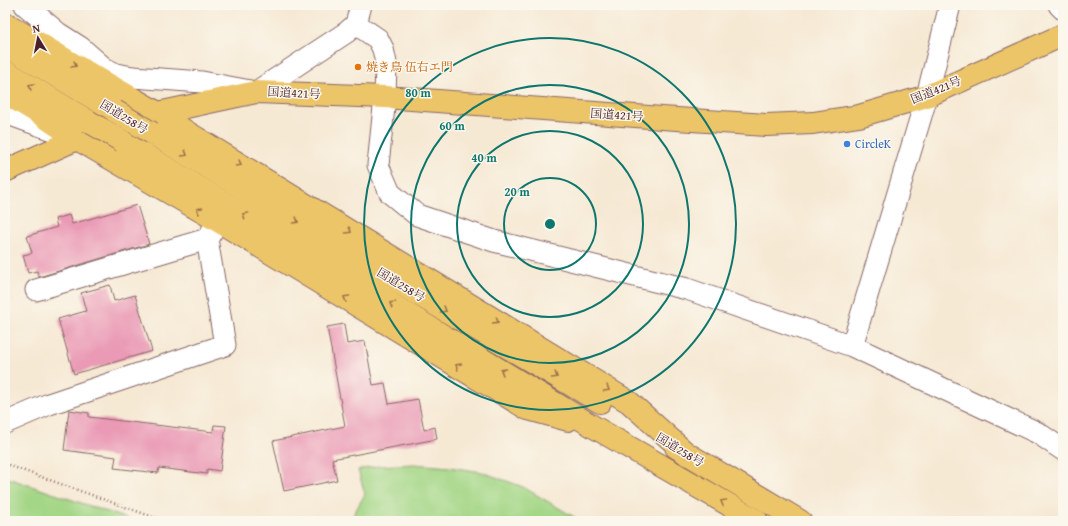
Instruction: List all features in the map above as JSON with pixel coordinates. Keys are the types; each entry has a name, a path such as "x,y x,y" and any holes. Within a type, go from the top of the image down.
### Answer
{"main road":[{"path":"5,23 158,113 185,131 629,402 688,454"},
{"name":"国道421号","path":"5,171 77,139 158,113 256,92 385,97 766,125 813,123 859,116 927,96 1063,35"},
{"name":"国道258号","path":"5,45 373,268 800,521"},
{"name":"国道258号","path":"5,71 594,427 757,521"},
{"path":"5,93 40,114 213,230 528,409 594,427"}],"street":[{"path":"25,5 58,33 80,47 104,68 116,74 202,82 256,92 347,32 358,14 378,39 383,49 386,63 385,97 378,165 390,192 418,216 494,241 687,288 852,346 1038,433 1063,450"},
{"path":"852,346 927,96 950,5"},
{"path":"1059,5 1063,9"},
{"path":"5,113 77,139"},
{"path":"5,423 49,404 225,345 213,230 36,290"}],"path":[{"path":"5,464 152,516 171,521"}],"green space":[{"path":"414,464 450,467 482,472 523,487 581,521 350,521 365,494 358,470 378,466"},
{"path":"5,477 134,521 5,521"}],"building":[{"path":"137,205 149,244 39,277 37,271 28,273 23,255 32,253 27,236 57,227 55,219 69,215 72,224"},
{"path":"110,285 114,301 135,295 152,351 74,374 58,319 86,311 81,293"},
{"path":"344,324 347,344 365,341 373,385 385,383 389,404 418,399 424,430 435,427 437,439 332,459 337,480 284,491 273,441 345,426 327,327"},
{"path":"69,410 89,413 89,417 213,432 214,425 226,426 220,471 207,469 207,474 159,468 158,473 114,468 116,457 64,450"}],"place":[{"name":"焼き鳥 伍右エ門","path":"358,67"},
{"name":"CircleK","path":"847,144"}]}
